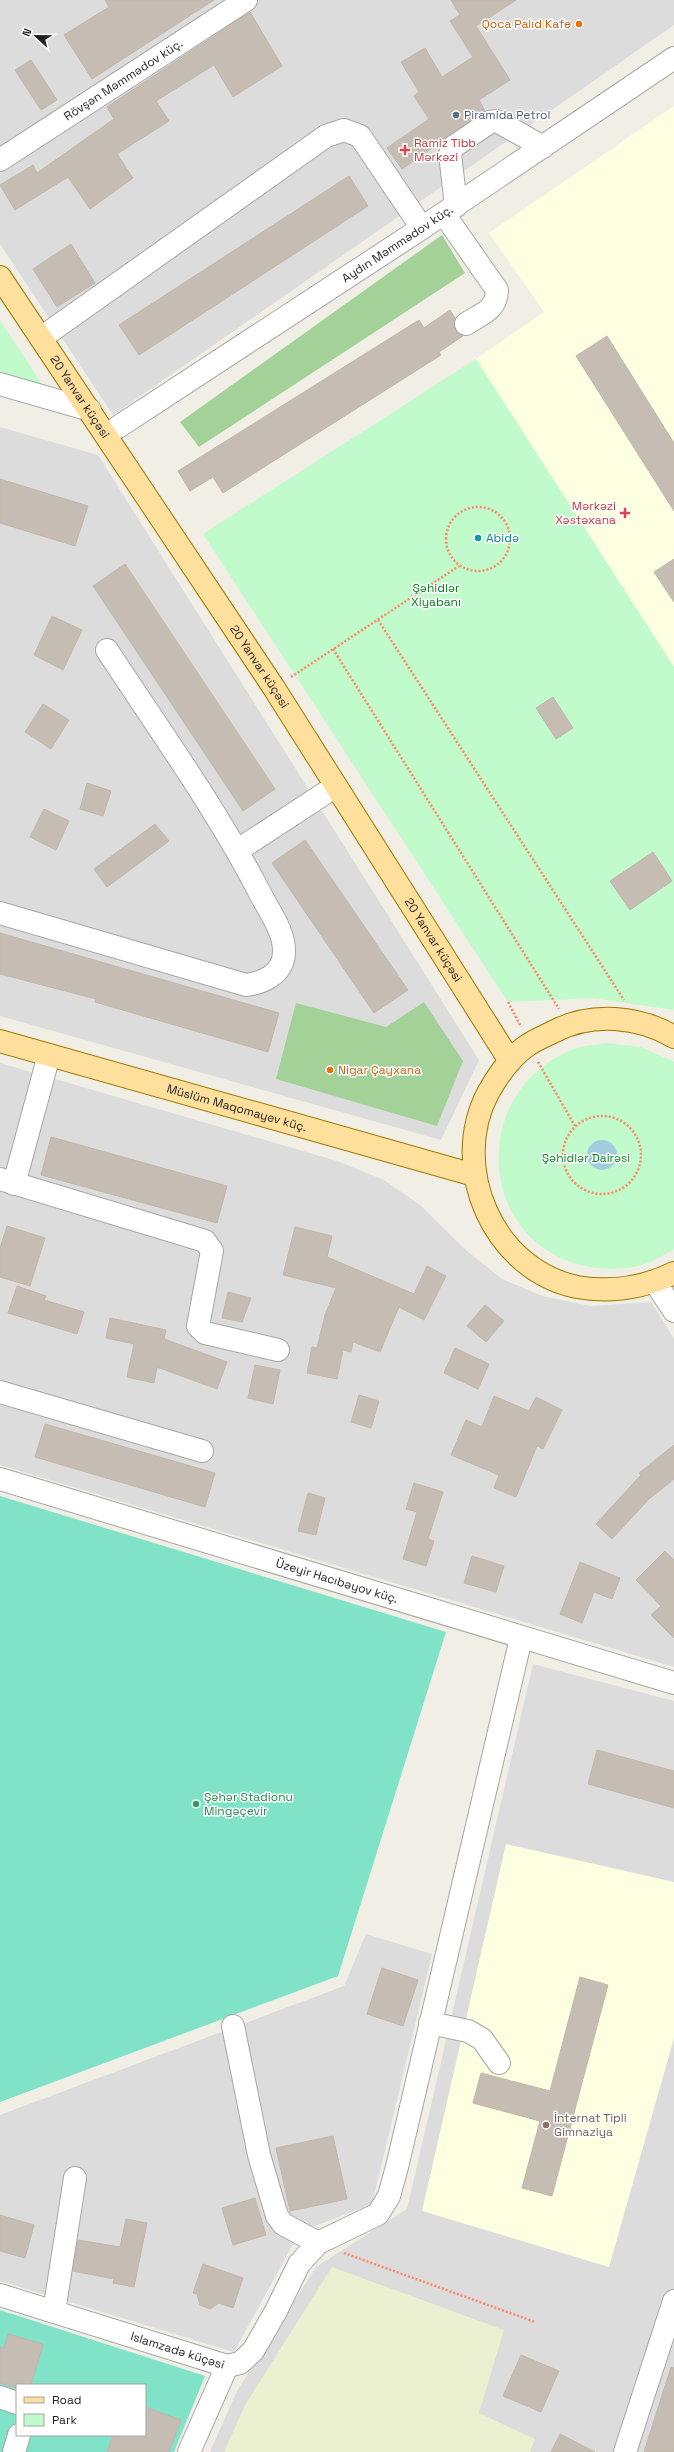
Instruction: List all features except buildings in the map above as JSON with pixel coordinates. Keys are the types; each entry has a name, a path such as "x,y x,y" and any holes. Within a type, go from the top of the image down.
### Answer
{"main road":[{"name":"20 Yanvar küçəsi","path":"0,277 274,688 510,1061"},
{"path":"664,1278 629,1289 602,1290 576,1286 551,1278 528,1264 508,1246 492,1225 481,1200 474,1175 474,1138 483,1102 495,1080 510,1061 528,1045 568,1024 613,1018 657,1027 674,1037"},
{"name":"Müslüm Maqomayev küç.","path":"0,1041 474,1175"}],"street":[{"name":"Rövşən Məmmədov küç.","path":"0,160 246,0"},
{"name":"Aydın Məmmədov küç.","path":"118,427 450,210 674,58"},
{"path":"466,324 493,307 497,300 497,290 450,210 450,154 453,147 490,122 497,121 543,146"},
{"path":"41,338 326,136 344,130 360,136 422,228"},
{"path":"0,384 90,410"},
{"path":"0,914 246,985 262,983 277,971 284,954 279,930 238,850 107,650"},
{"path":"238,850 336,786"},
{"path":"50,1055 7,1182 205,1240 212,1251 198,1326 205,1333 278,1350"},
{"path":"664,1278 674,1311"},
{"path":"0,1392 202,1450"},
{"name":"Üzeyir Hacıbəyov küç.","path":"0,1479 520,1638 674,1683"},
{"path":"233,2026 259,2155 277,2216 283,2224 318,2243 378,2214 385,2204 395,2174 520,1638"},
{"path":"430,2023 468,2031 482,2039 499,2063"},
{"path":"54,2312 75,2178"},
{"name":"Islamzadə küçəsi","path":"0,2295 227,2366 240,2364 253,2351 276,2311 299,2264 318,2243"},
{"path":"625,2452 674,2301"},
{"path":"189,2452 227,2366"},
{"path":"0,2397 16,2403"},
{"path":"14,2452 19,2436"}],"path":[{"path":"469,507 488,508 496,512 503,518 510,535 507,553 494,566 486,570 468,570 459,566 452,559 445,542 446,533 451,520 461,511 469,507"},
{"path":"274,688 459,566"},
{"path":"378,620 619,990 634,1022"},
{"path":"333,649 568,1024"},
{"path":"508,1002 521,1028"},
{"path":"537,1061 575,1126"},
{"path":"595,1116 607,1116 617,1119 631,1129 640,1143 642,1154 636,1176 629,1184 619,1191 603,1194 587,1192 577,1186 564,1168 562,1156 564,1146 575,1126 595,1116"},
{"path":"318,2243 535,2322"}],"shaded area":[{"path":"0,0 674,0 674,25 113,415 0,244"},
{"name":"Mərkəzi Xəstəxana","path":"674,106 674,667 476,359 544,312 489,233"},
{"path":"0,427 98,455 479,1060 441,1140 0,1016"},
{"path":"0,1063 337,1161 384,1180 420,1205 467,1251 502,1279 542,1296 591,1306 651,1302 674,1339 674,1667 0,1465"},
{"path":"533,1664 674,1701 674,2452 210,2452 237,2391 316,2267 407,2209"},
{"name":"İnternat Tipli Gimnaziya","path":"506,1844 674,1882 674,2038 609,2267 422,2211"},
{"path":"366,1934 432,1954 372,2204 315,2226 292,2246 234,2352 0,2281 0,2115 344,1986"},
{"path":"332,2267 504,2330 479,2413 535,2439 530,2452 224,2452 245,2405"}],"green space":[{"path":"442,235 465,273 199,447 180,422"},
{"path":"0,320 58,409 0,393"},
{"name":"Şəhidlər Xiyabanı","path":"476,359 674,667 674,1010 592,998 508,1002 203,534"},
{"path":"424,1002 463,1061 437,1126 276,1079 296,1003 386,1027"},
{"name":"Şəhidlər Dairəsi","path":"606,1043 641,1047 674,1062 674,1249 656,1259 631,1268 597,1268 558,1256 528,1234 508,1205 499,1171 501,1136 513,1102 536,1072 571,1050"},
{"name":"Şəhər Stadionu Mingəçevir","path":"0,1496 446,1632 338,1976 0,2102"},
{"path":"0,2310 205,2376 174,2452 0,2452"}],"water":[{"path":"602,1140 613,1144 617,1155 613,1166 602,1170 591,1166 587,1155 591,1144"}],"place":[{"name":"Qoca Palıd Kafe","path":"579,24"},
{"name":"Piramida Petrol","path":"456,115"},
{"name":"Ramiz Tibb Mərkəzi","path":"405,150"},
{"name":"Mərkəzi Xəstəxana","path":"625,513"},
{"name":"Abidə","path":"478,538"},
{"name":"Nigar Çayxana","path":"330,1070"},
{"name":"Şəhər Stadionu Mingəçevir","path":"196,1804"},
{"name":"İnternat Tipli Gimnaziya","path":"546,2125"}]}
